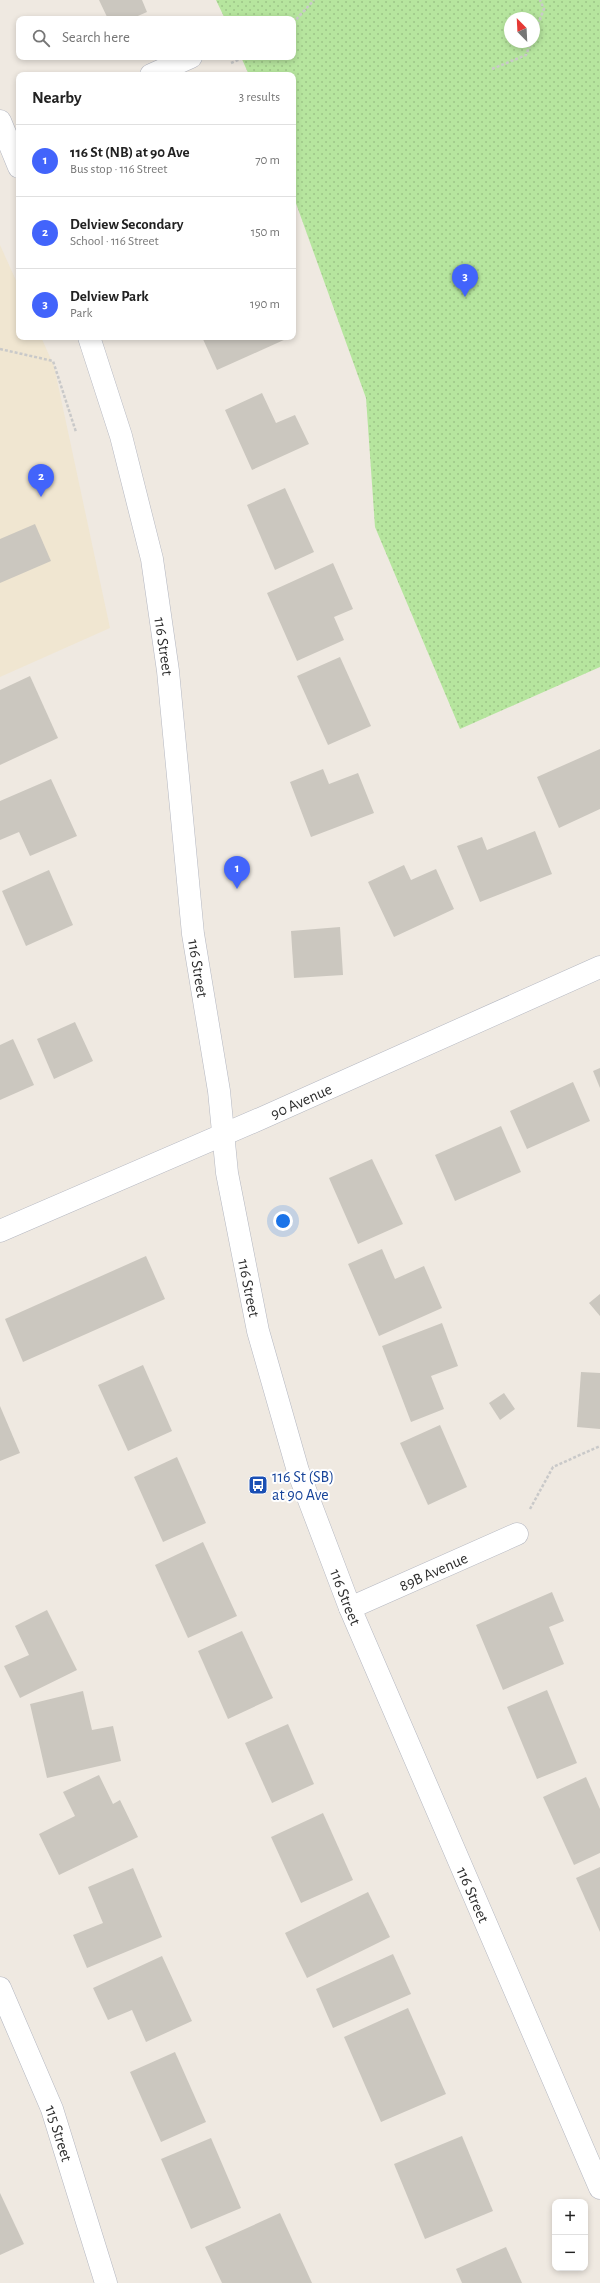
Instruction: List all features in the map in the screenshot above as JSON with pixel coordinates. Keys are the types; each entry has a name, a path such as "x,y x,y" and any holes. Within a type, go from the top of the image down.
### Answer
{"street":[{"path":"158,72 184,60"},
{"path":"9,131 16,156"},
{"name":"116 Street","path":"90,340 122,436 152,558 168,671 193,934 219,1091 227,1173 258,1331 298,1471 350,1608 600,2188"},
{"name":"90 Avenue","path":"0,1231 600,967"},
{"name":"89B Avenue","path":"350,1608 517,1534"},
{"name":"115 Street","path":"0,1988 52,2109 104,2282"}],"path":[{"path":"296,20 314,0"},
{"path":"540,0 544,9 540,19"},
{"path":"492,69 526,55 529,48"},
{"path":"231,63 238,60"},
{"path":"0,349 53,361 76,432"},
{"path":"517,1534 553,1467 600,1446"}],"shaded area":[{"path":"0,245 16,280 16,340 42,340 54,366 110,628 0,677"}],"green space":[{"path":"216,0 600,0 600,667 460,729 375,527 366,398 296,203 296,72 248,72 242,60 296,60 296,16 224,16"}],"building":[{"path":"99,0 142,0 147,12 138,16 107,16"},
{"path":"203,340 284,340 217,370"},
{"path":"262,393 276,423 295,415 309,444 252,470 225,410"},
{"path":"285,488 314,552 275,570 247,505"},
{"path":"35,524 51,561 0,583 0,539"},
{"path":"333,563 353,609 334,617 344,640 297,661 267,593"},
{"path":"340,657 371,726 328,745 297,676"},
{"path":"30,676 58,738 0,765 0,690"},
{"path":"600,749 600,809 559,828 537,777"},
{"path":"323,769 329,784 358,773 374,813 311,837 290,782"},
{"path":"51,779 77,836 30,856 19,832 0,840 0,801"},
{"path":"535,831 552,874 480,902 457,846 482,837 487,850"},
{"path":"404,865 411,880 436,869 454,909 394,937 368,882"},
{"path":"49,870 73,925 26,946 2,891"},
{"path":"340,927 343,975 294,978 291,931"},
{"path":"75,1022 93,1061 54,1079 37,1039"},
{"path":"13,1039 34,1085 0,1100 0,1045"},
{"path":"600,1068 600,1088 593,1071"},
{"path":"573,1082 590,1121 527,1149 510,1111"},
{"path":"501,1126 521,1172 455,1201 435,1155"},
{"path":"372,1159 403,1224 358,1244 329,1178"},
{"path":"382,1249 395,1279 424,1266 442,1308 379,1336 348,1264"},
{"path":"146,1256 165,1299 23,1362 5,1319"},
{"path":"600,1294 600,1316 589,1303"},
{"path":"442,1323 458,1366 431,1376 444,1409 411,1422 382,1346"},
{"path":"143,1365 172,1431 128,1451 98,1385"},
{"path":"581,1372 600,1373 600,1429 577,1427"},
{"path":"504,1393 515,1409 500,1420 489,1403"},
{"path":"0,1406 20,1453 0,1461"},
{"path":"440,1425 467,1487 428,1505 400,1443"},
{"path":"177,1457 206,1523 163,1542 134,1477"},
{"path":"203,1542 237,1616 188,1638 155,1565"},
{"path":"552,1592 564,1621 549,1627 564,1664 503,1690 476,1625"},
{"path":"47,1610 77,1670 20,1698 4,1666 29,1655 15,1626"},
{"path":"242,1631 273,1698 228,1719 198,1651"},
{"path":"547,1690 577,1763 537,1779 507,1707"},
{"path":"83,1691 92,1730 113,1726 121,1761 47,1778 30,1704"},
{"path":"288,1724 314,1784 272,1803 245,1743"},
{"path":"99,1775 113,1804 120,1800 138,1837 59,1875 39,1834 75,1816 63,1792"},
{"path":"586,1777 600,1809 600,1853 574,1865 543,1797"},
{"path":"323,1813 353,1880 301,1903 271,1837"},
{"path":"600,1867 600,1932 576,1878"},
{"path":"133,1868 162,1937 87,1968 73,1935 103,1923 88,1887"},
{"path":"368,1892 390,1937 307,1978 285,1933"},
{"path":"393,1954 411,1994 333,2028 316,1989"},
{"path":"162,1956 192,2021 146,2042 132,2010 108,2020 93,1988"},
{"path":"408,2008 446,2094 381,2122 344,2037"},
{"path":"175,2052 206,2122 161,2142 130,2072"},
{"path":"462,2136 493,2211 425,2239 394,2164"},
{"path":"211,2138 241,2208 191,2229 161,2159"},
{"path":"0,2193 24,2244 0,2255"},
{"path":"280,2213 312,2283 222,2283 205,2247"},
{"path":"506,2247 522,2283 462,2283 456,2269"}],"place":[{"name":"Delview Park","path":"465,297"},
{"name":"Delview Secondary","path":"41,497"},
{"name":"116 St (NB) at 90 Ave","path":"237,889"},
{"name":"116 St (SB) at 90 Ave","path":"258,1485"}]}
